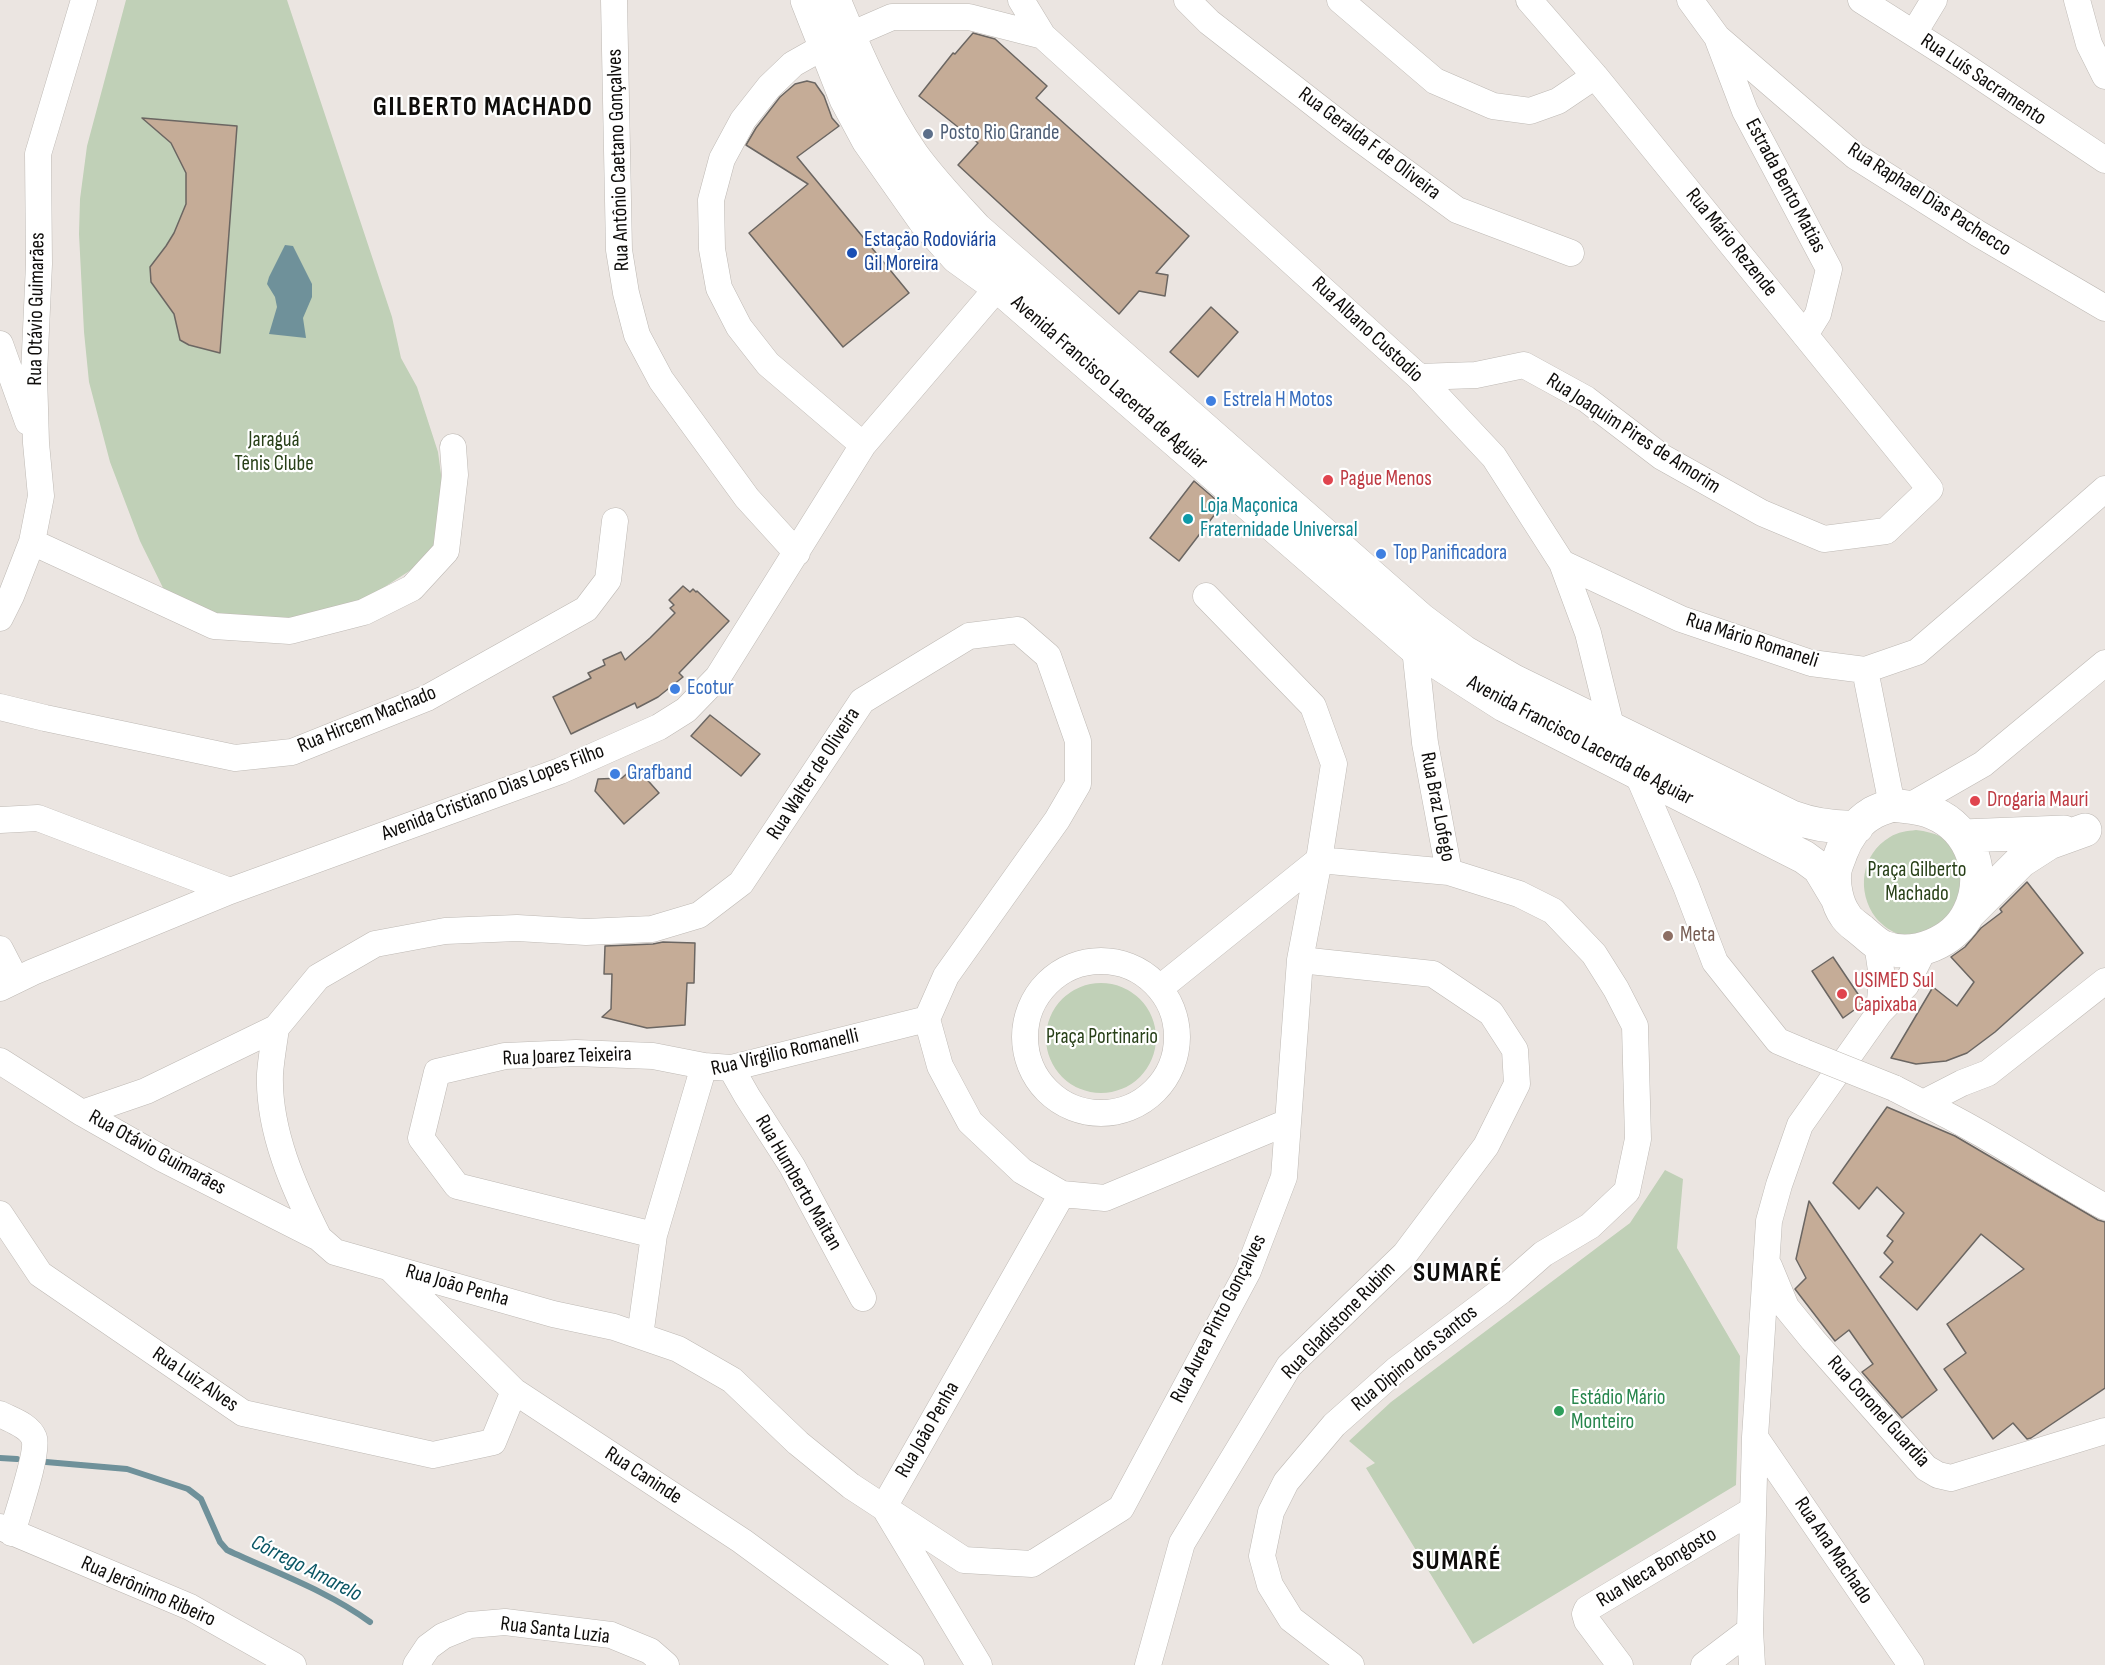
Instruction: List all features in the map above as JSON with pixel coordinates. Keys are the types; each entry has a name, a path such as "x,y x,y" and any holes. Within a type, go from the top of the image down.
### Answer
{"main road":[{"path":"807,0 875,89 912,154 941,191 976,229 1008,276"},
{"path":"834,0 837,41"},
{"name":"Avenida Francisco Lacerda de Aguiar","path":"1008,276 1415,648 1504,705 1804,857 1819,868 1838,898"},
{"name":"Avenida Francisco Lacerda de Aguiar","path":"1008,276 1420,619 1464,652 1512,681 1792,818 1815,825 1838,828 1857,827"},
{"path":"1969,913 1977,888 1977,868 1971,849 1956,829 1931,812 1900,806 1871,813 1845,841 1835,871 1838,898 1845,917 1877,944 1885,948 1905,951 1924,949 1953,933 1969,913 2021,861 2049,843 2095,829"},
{"path":"1956,829 2095,829"}],"street":[{"name":"Rua Otávio Guimarães","path":"0,618 11,597 32,542 40,496 34,374 39,264 38,154 84,0"},
{"name":"Rua Antônio Caetano Gonçalves","path":"614,0 619,250 626,293 637,335 661,380 747,498 797,553"},
{"name":"Rua Albano Custodio","path":"1021,0 1043,36 1419,377 1494,457 1562,563 1588,633 1612,730"},
{"name":"Rua Geralda F de Oliveira","path":"1187,0 1209,22 1321,110 1457,210 1571,253"},
{"path":"1340,0 1435,81 1493,106 1530,111 1558,101 1595,76"},
{"name":"Rua Mário Rezende","path":"1529,0 1595,76 1930,489"},
{"name":"Rua Raphael Dias Pachecco","path":"1690,0 1717,37 1855,156 1977,233 2105,308"},
{"name":"Rua Luís Sacramento","path":"1861,0 2105,160"},
{"path":"1914,33 1934,0"},
{"path":"2077,0 2089,44 2105,76"},
{"path":"863,445 768,364 739,327 719,288 712,249 711,200 722,159 743,120 769,87 793,64 837,41 892,18 969,17 1043,36"},
{"name":"Estrada Bento Matias","path":"1717,37 1745,111 1829,269 1818,314 1805,334"},
{"name":"Avenida Cristiano Dias Lopes Filho","path":"8,984 230,891 560,771 658,727 686,710 718,677 863,445 1008,276"},
{"path":"0,344 36,442"},
{"name":"Rua Joaquim Pires de Amorim","path":"1419,377 1476,375 1524,365 1586,399 1662,457 1762,513 1824,539 1886,531 1930,489"},
{"path":"32,542 214,626 290,631 364,612 412,588 446,551 455,475 453,447"},
{"name":"Rua Mário Romaneli","path":"1562,563 1681,619 1811,663 1865,670 1917,652 2105,489"},
{"name":"Rua Hircem Machado","path":"0,706 45,718 235,758 292,752 427,698 586,609 608,580 615,521"},
{"name":"Rua Aurea Pinto Gonçalves","path":"732,1380 798,1443 851,1486 964,1560 1032,1564 1121,1508 1248,1270 1284,1177 1300,960 1334,764 1313,706 1206,596"},
{"name":"Rua Walter de Oliveira","path":"82,1113 146,1091 276,1028 318,977 375,944 445,931 518,928 586,932 652,929 699,915 741,883 862,702 969,636 1018,630 1048,656 1078,741 1078,784 1057,820 946,976 927,1019"},
{"name":"Rua Braz Lofego","path":"1319,861 1449,872 1425,743 1415,648"},
{"path":"1865,670 1900,806 1964,777 1983,764 2105,663"},
{"path":"1956,829 1957,795 1983,764"},
{"path":"1637,773 1686,886 1715,962 1778,1041 1894,1088 1999,1143 2050,1176 2105,1207"},
{"path":"0,820 38,818 230,891"},
{"path":"1160,988 1319,861"},
{"name":"Rua Dipino dos Santos","path":"1351,1665 1291,1619 1269,1585 1262,1556 1271,1512 1286,1482 1334,1425 1396,1370 1502,1291 1543,1254 1590,1226 1627,1191 1638,1139 1635,1026 1594,954 1553,911 1519,894 1449,872"},
{"path":"1877,944 1882,977 1879,1013"},
{"path":"0,949 8,984"},
{"path":"1754,1663 1750,1630 1755,1437 1769,1221 1800,1125 1879,1013 1906,985 1924,949"},
{"path":"1092,960 1117,962 1141,971 1160,988 1173,1010 1178,1035 1174,1060 1163,1083 1145,1100 1122,1111 1097,1114 1072,1108 1051,1095 1035,1076 1025,1043 1025,1026 1032,1002 1047,982 1068,967 1092,960"},
{"name":"Rua Gladistone Rubim","path":"1148,1665 1182,1543 1289,1366 1405,1254 1486,1146 1517,1084 1515,1050 1491,1013 1433,974 1300,960"},
{"path":"1923,1103 1962,1083 1988,1073 2105,981"},
{"path":"927,1019 940,1066 970,1122 1022,1171 1062,1194 1105,1198 1288,1122"},
{"name":"Rua Virgilio Romanelli","path":"640,1336 654,1235 704,1066 731,1068 927,1019"},
{"path":"276,1028 270,1076 275,1125 297,1195 319,1238"},
{"name":"Rua Joarez Teixeira","path":"654,1235 457,1186 421,1138 436,1072 505,1056 576,1053 653,1056 704,1066"},
{"name":"Rua Otávio Guimarães","path":"0,1061 82,1113 163,1159 319,1238"},
{"name":"Rua Humberto Maitan","path":"731,1068 792,1166 863,1298"},
{"name":"Rua João Penha","path":"884,1507 1062,1194"},
{"name":"Rua Luiz Alves","path":"0,1214 40,1274 243,1413 433,1455 493,1442 514,1391"},
{"name":"Rua João Penha","path":"319,1238 335,1252 553,1314 614,1327 678,1349 732,1380"},
{"name":"Rua Coronel Guardia","path":"1767,1261 1786,1307 1926,1468 1938,1475 1951,1479 2009,1459 2105,1431"},
{"name":"Rua Caninde","path":"390,1267 514,1391 742,1541 911,1665"},
{"path":"0,1414 25,1426 34,1438 34,1453 6,1530"},
{"name":"Rua Ana Machado","path":"1755,1437 1911,1665"},
{"path":"884,1507 979,1665"},
{"name":"Rua Neca Bongosto","path":"1620,1665 1587,1621 1585,1614 1587,1609 1753,1510"},
{"name":"Rua Jerônimo Ribeiro","path":"6,1530 190,1607 293,1665"},
{"name":"Rua Santa Luzia","path":"416,1665 428,1647 443,1636 470,1625 504,1622 611,1635 650,1651 666,1665"},
{"path":"1704,1665 1750,1630"}],"green space":[{"name":"Jaraguá Tênis Clube","path":"126,0 287,0 392,317 401,358 417,387 438,452 443,489 440,520 433,548 414,568 369,597 323,614 284,619 220,615 167,596 140,541 110,462 89,382 79,234 80,199 87,146"},
{"name":"Praça Gilberto Machado","path":"1916,830 1939,836 1953,846 1970,883 1944,930 1902,935 1884,926 1876,918 1866,897 1865,874 1873,853 1880,844 1896,834"},
{"name":"Praça Portinario","path":"1101,983 1122,987 1140,999 1152,1017 1156,1038 1152,1059 1140,1077 1122,1089 1101,1093 1080,1089 1062,1077 1050,1059 1046,1038 1050,1017 1062,999 1080,987"},
{"name":"Estádio Mário Monteiro","path":"1665,1170 1683,1179 1677,1248 1740,1356 1736,1485 1473,1644 1366,1468 1375,1463 1349,1441 1391,1402 1630,1223"}],"water":[{"path":"285,245 293,246 312,284 312,297 303,318 306,338 269,334 277,307 275,297 267,284"}],"building":[{"path":"973,33 995,39 1047,86 1036,98 1189,236 1156,273 1168,275 1165,296 1139,291 1119,314 958,165 978,143 919,96 953,53 955,54"},
{"path":"807,81 815,83 824,96 832,118 839,126 797,157 909,293 843,347 749,233 808,184 746,145 780,97 795,84"},
{"path":"142,118 237,126 220,353 189,345 180,340 174,314 151,282 150,267 174,233 186,204 186,173 171,143"},
{"path":"1211,307 1238,332 1198,377 1170,352"},
{"name":"Loja Maçonica Fraternidade Universal","path":"1194,481 1222,505 1179,561 1150,538"},
{"path":"683,586 690,592 693,589 697,591 729,621 679,673 683,677 658,697 637,708 635,703 571,734 553,697 591,678 588,673 605,665 603,660 621,652 625,660 675,613 670,608 674,605 669,600"},
{"path":"710,715 760,754 741,776 691,736"},
{"path":"635,766 659,793 624,824 595,791 598,779 622,778"},
{"path":"2027,882 2083,953 1995,1032 1967,1053 1946,1061 1916,1064 1891,1058 1933,987 1957,1006 1974,982 1951,957 1965,947 1981,928 2002,912 2000,909"},
{"path":"663,942 695,943 694,983 687,983 685,1025 647,1028 602,1017 611,1009 612,974 604,974 605,946"},
{"name":"USIMED Sul Capixaba","path":"1833,957 1864,1003 1843,1018 1812,971"},
{"path":"1887,1107 1955,1136 2105,1222 2105,1388 2031,1438 2027,1439 2013,1423 1993,1439 1944,1369 1966,1353 1947,1324 2024,1269 1981,1234 1917,1310 1880,1277 1893,1262 1884,1253 1893,1241 1887,1236 1904,1213 1877,1187 1859,1209 1833,1183"},
{"path":"1809,1201 1937,1390 1902,1418 1862,1372 1873,1364 1849,1330 1835,1341 1795,1289 1806,1278 1796,1259"}],"waterway":[{"name":"Córrego Amarelo","path":"0,1458 17,1459"},
{"name":"Córrego Amarelo","path":"46,1462 127,1469 188,1489 201,1499 220,1542 227,1550 336,1600 370,1622"}],"place":[{"name":"Posto Rio Grande","path":"928,134"},
{"name":"Estação Rodoviária Gil Moreira","path":"852,253"},
{"name":"Estrela H Motos","path":"1211,401"},
{"name":"Pague Menos","path":"1328,480"},
{"name":"Loja Maçonica Fraternidade Universal","path":"1188,519"},
{"name":"Top Panificadora","path":"1381,554"},
{"name":"Ecotur","path":"675,689"},
{"name":"Grafband","path":"615,774"},
{"name":"Drogaria Mauri","path":"1975,801"},
{"name":"Meta","path":"1668,936"},
{"name":"USIMED Sul Capixaba","path":"1842,994"},
{"name":"Estádio Mário Monteiro","path":"1559,1411"}],"district":[{"name":"GILBERTO MACHADO","path":"483,108"},
{"name":"SUMARÉ","path":"1458,1274"},
{"name":"SUMARÉ","path":"1457,1562"}]}
